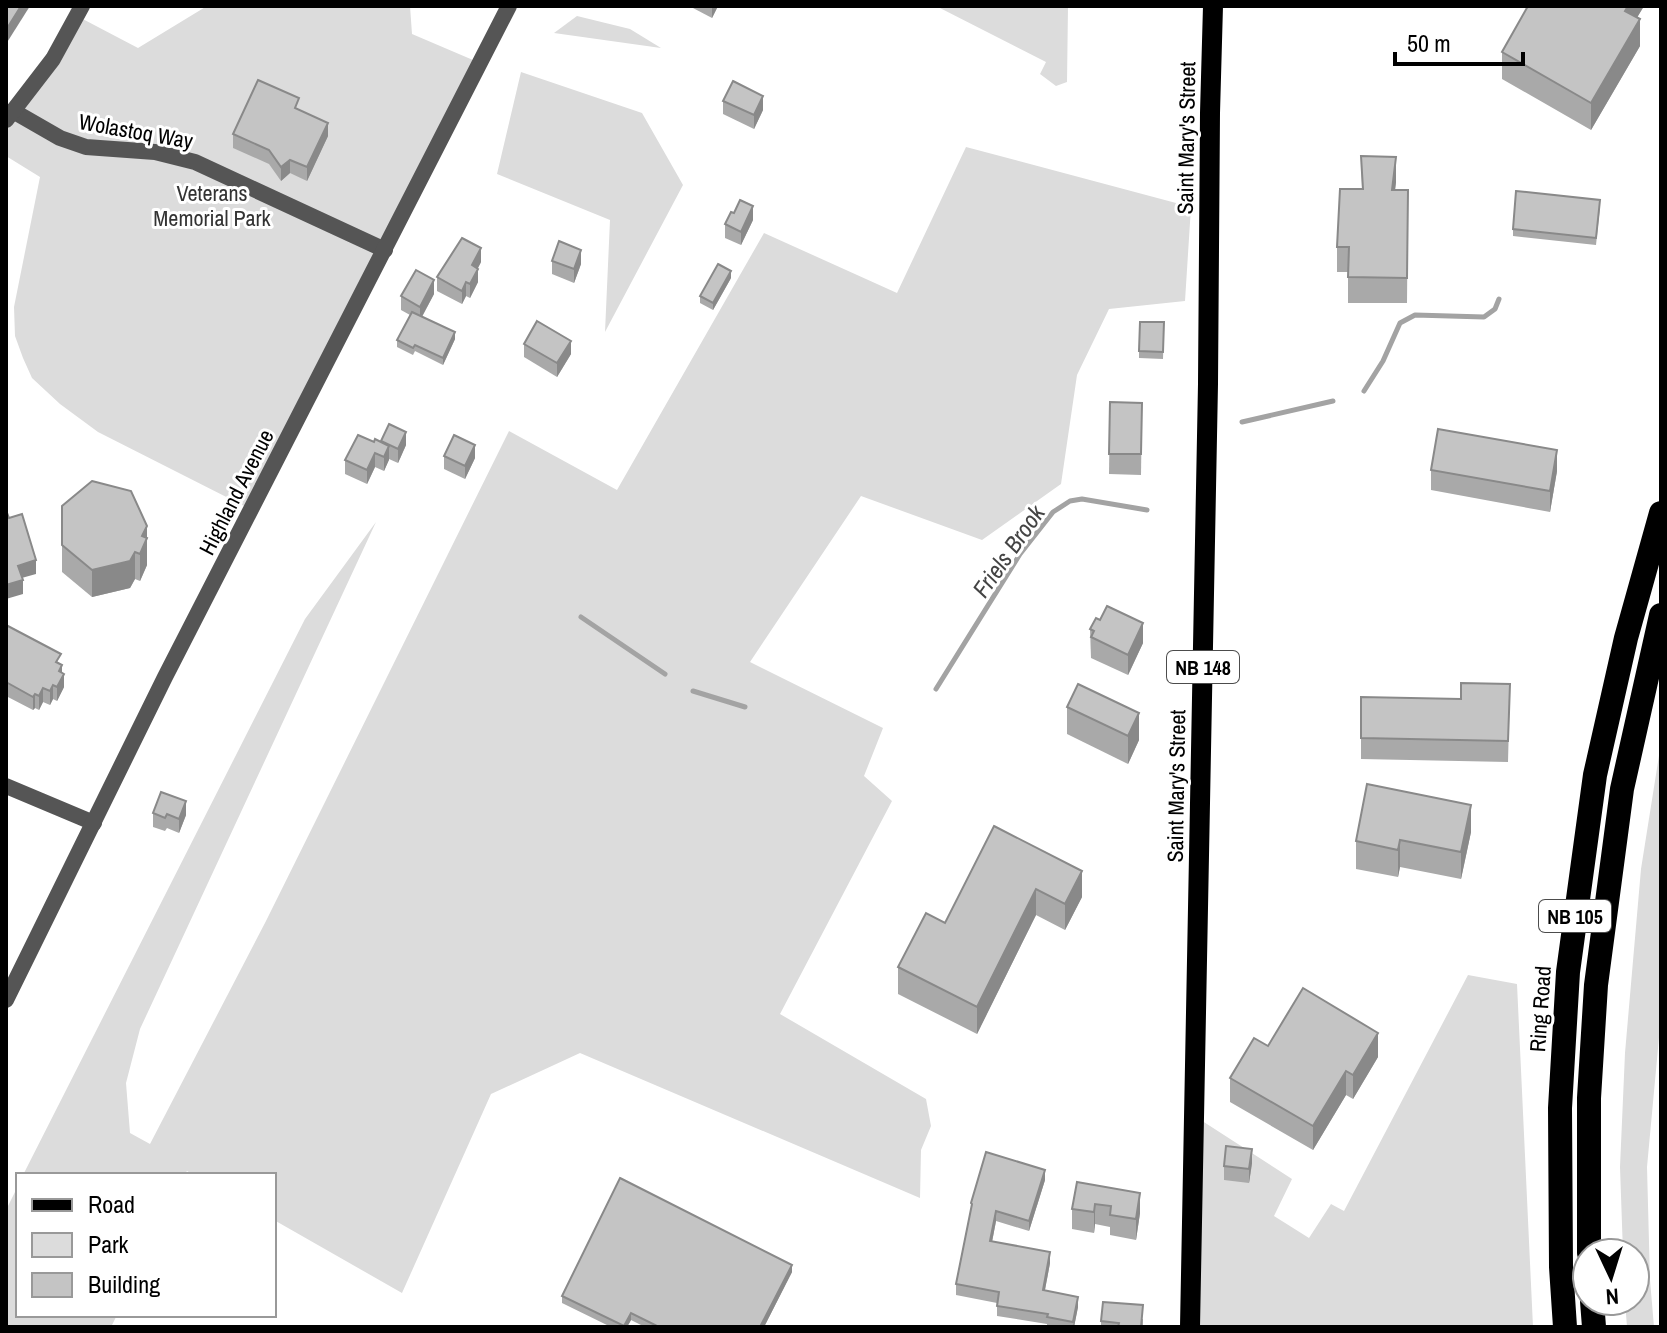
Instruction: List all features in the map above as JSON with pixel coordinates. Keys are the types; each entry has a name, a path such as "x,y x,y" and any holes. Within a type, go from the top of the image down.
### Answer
{"highway":[{"name":"Ring Road","path":"1565,1327 1561,1267 1560,1108 1568,972 1595,775 1626,638 1661,513"},
{"name":"NB 105","path":"1589,1237 1589,1098 1596,985 1622,789 1661,615"}],"main road":[{"name":"Saint Mary's Street","path":"1190,1327 1213,6"}],"street":[{"path":"10,116 53,59 82,6"},
{"name":"Highland Avenue","path":"6,1000 165,677 509,6"},
{"name":"Wolastoq Way","path":"10,116 86,147 155,152 195,162 385,250"},
{"path":"6,786 94,823"}],"green space":[{"name":"Veterans Memorial Park","path":"207,6 410,6 412,34 480,63 252,510 98,432 32,378 15,336 14,307 40,177 6,156 6,120 77,16 138,48"},
{"path":"936,6 1068,6 1067,82 1056,86 1040,74 1046,62"},
{"path":"577,16 630,29 661,48 554,33"},
{"path":"521,72 642,113 683,185 605,332 610,220 497,174"},
{"path":"966,147 1191,207 1185,301 1109,309 1077,375 1061,484 982,540 861,496 750,662 883,728 864,776 892,801 780,1014 926,1099 931,1126 921,1150 920,1198 580,1053 491,1094 402,1293 276,1221 276,1173 24,1173 305,619 376,522 140,1029 126,1083 130,1133 150,1144 266,921 509,431 617,490 764,233 897,293"},
{"path":"1661,743 1661,1016 1647,1167 1649,1237 1622,1237 1620,1167 1625,1053 1641,869"},
{"path":"1468,975 1517,984 1533,1327 1190,1327 1193,1115 1292,1179 1274,1216 1309,1238 1331,1204 1344,1211"},
{"path":"16,1190 16,1317 116,1317 111,1327 6,1327 6,1210"},
{"path":"1651,1292 1654,1327 1627,1327 1626,1317 1651,1317"}],"building":[{"path":"6,6 21,6 6,30"},
{"path":"1528,6 1628,6 1625,11 1640,19 1591,103 1502,52"},
{"path":"258,80 299,98 295,108 328,123 307,167 290,160 281,167 269,150 233,134"},
{"path":"733,81 763,96 754,115 723,101"},
{"path":"1361,156 1396,157 1392,190 1408,190 1407,278 1348,277 1349,247 1337,247 1340,189 1363,189"},
{"path":"1516,191 1600,200 1596,238 1513,229"},
{"path":"740,200 753,206 741,232 725,224"},
{"path":"462,238 481,248 472,265 478,269 462,291 437,277"},
{"path":"559,241 581,250 574,269 552,261"},
{"path":"718,264 731,271 713,303 700,296"},
{"path":"416,270 434,280 420,307 401,296"},
{"path":"412,312 455,332 443,358 397,340"},
{"path":"537,321 571,341 557,363 524,344"},
{"path":"1140,322 1164,322 1163,352 1139,351"},
{"path":"1110,402 1142,403 1141,454 1109,454"},
{"path":"389,424 406,432 398,449 381,441"},
{"path":"1438,429 1557,450 1550,491 1431,470"},
{"path":"358,435 389,446 384,457 375,453 367,470 345,460"},
{"path":"454,435 475,445 465,466 444,456"},
{"path":"92,481 131,491 147,526 142,536 147,538 140,554 135,552 130,561 92,570 62,545 62,506"},
{"path":"6,510 9,518 22,514 36,560 18,566 23,580 6,585"},
{"path":"1107,606 1143,623 1128,655 1091,637 1094,631 1090,629 1096,618 1100,620"},
{"path":"6,625 61,654 56,662 62,665 59,671 64,674 57,687 53,685 50,691 43,688 39,696 35,694 33,697 6,682"},
{"path":"1461,683 1510,684 1508,741 1361,738 1361,697 1461,699"},
{"path":"1078,684 1139,713 1128,736 1067,707"},
{"path":"1367,784 1471,805 1461,852 1400,840 1398,850 1356,841"},
{"path":"161,792 186,801 179,819 153,813"},
{"path":"994,826 1082,871 1065,904 1036,889 977,1007 898,967 926,913 945,923"},
{"path":"1303,988 1378,1033 1353,1075 1346,1071 1313,1126 1230,1078 1254,1038 1268,1046"},
{"path":"1226,1146 1252,1149 1249,1169 1224,1166"},
{"path":"986,1152 1045,1170 1029,1221 996,1211 990,1241 1050,1252 1043,1290 1078,1297 1073,1322 1047,1317 1048,1314 997,1306 999,1292 956,1284 971,1203"},
{"path":"620,1178 792,1265 760,1327 659,1327 631,1313 624,1326 562,1296"},
{"path":"1077,1182 1140,1193 1136,1219 1110,1215 1111,1206 1095,1204 1094,1212 1072,1209"},
{"path":"1103,1302 1143,1305 1141,1327 1118,1327 1119,1323 1101,1321"}],"waterway":[{"name":"Friels Brook","path":"1364,391 1383,361 1400,323 1415,315 1484,317 1495,309 1499,299"},
{"name":"Friels Brook","path":"1242,422 1333,401"},
{"name":"Friels Brook","path":"936,689 1020,554 1053,512 1070,501 1082,499 1147,510"},
{"name":"Friels Brook","path":"581,617 665,674"},
{"name":"Friels Brook","path":"693,691 745,707"}]}
